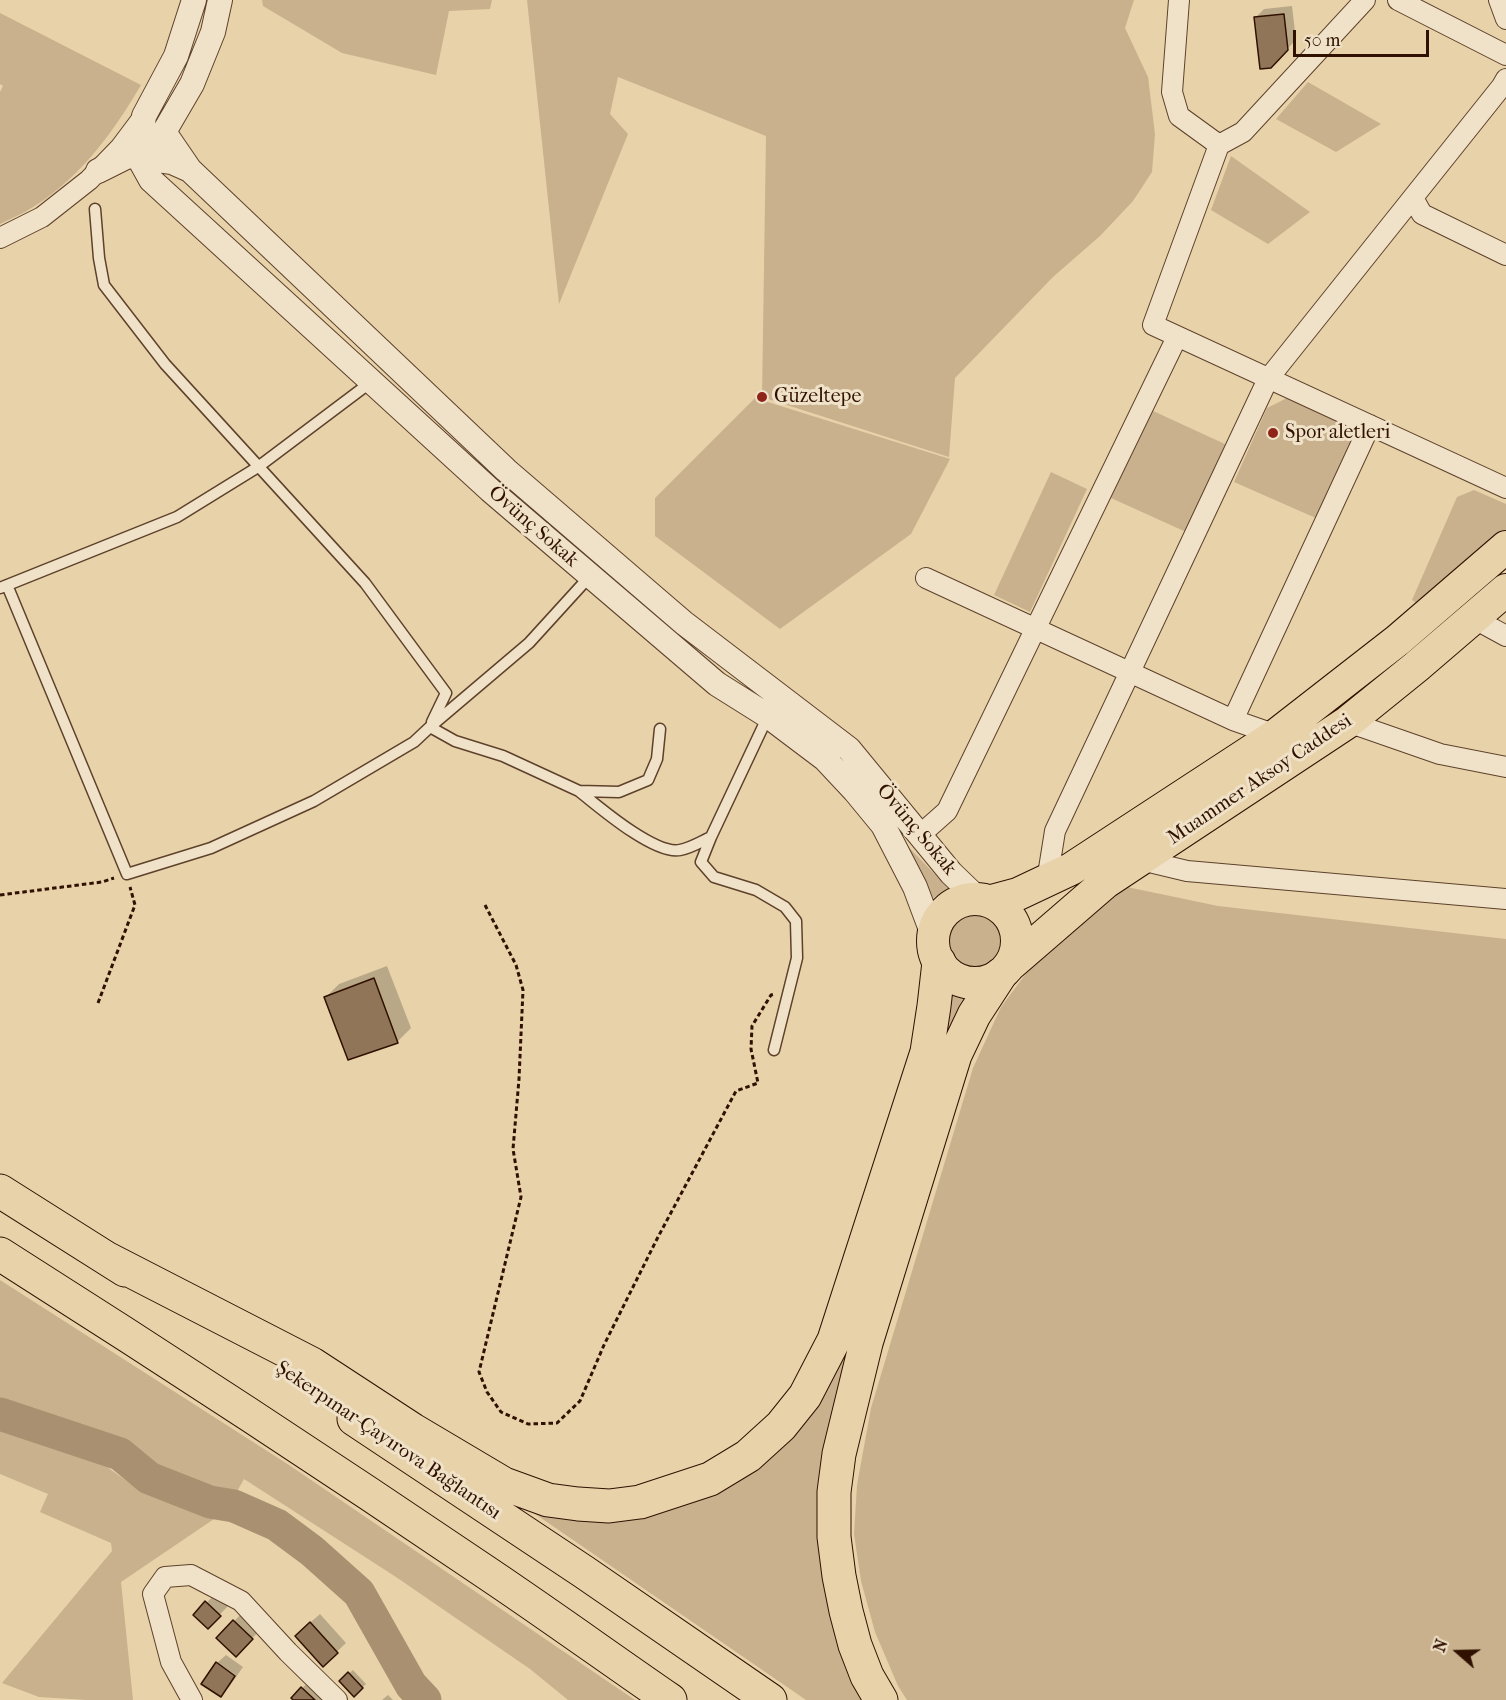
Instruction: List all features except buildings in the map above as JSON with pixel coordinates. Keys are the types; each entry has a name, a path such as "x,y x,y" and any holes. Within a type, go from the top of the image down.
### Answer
{"highway":[{"path":"106,1258 312,1364 413,1430 504,1484 548,1500 609,1506 640,1502 700,1483 748,1456 781,1426 805,1396 834,1340 927,1052 934,1006 936,949"},
{"path":"881,1700 867,1676 855,1645 839,1576 834,1536 834,1492 839,1454 866,1343 955,1055 974,1015 1005,970"},
{"name":"Şekerpınar-Çayırova Bağlantısı","path":"0,1191 251,1349 584,1572 770,1700"},
{"path":"0,1254 294,1444 489,1574 670,1700"}],"main road":[{"path":"936,949 937,923 943,913 953,904 965,899 985,900 1018,894 1071,869 1276,735 1398,640 1506,548"},
{"name":"Muammer Aksoy Caddesi","path":"936,949 948,973 960,980 974,983 988,981 1005,970 1106,882 1348,722 1506,590"},
{"path":"985,900 1001,907 1009,914 1018,934 1015,955 1005,970"}],"street":[{"path":"0,238 42,217 89,180 120,148 144,116 176,56 194,0"},
{"path":"140,147 164,132 192,84 213,32 220,0"},
{"path":"1179,0 1172,92 1179,116 1219,145"},
{"path":"1365,0 1243,132 1219,145 1153,325 1506,488"},
{"path":"1398,0 1506,55"},
{"path":"1499,0 1506,19"},
{"path":"1047,881 1055,831 1268,379 1506,79"},
{"name":"Övünç Sokak","path":"144,116 140,147 141,162 151,180 490,490 590,576 717,684 768,716 825,759 883,825 915,886 936,949"},
{"name":"Övünç Sokak","path":"164,132 190,170 506,470 684,622 849,749 951,873 985,900"},
{"path":"98,171 128,156 172,162 190,170"},
{"path":"1413,198 1422,214 1506,255"},
{"path":"920,835 947,811 1177,337"},
{"path":"1233,720 1370,426"},
{"path":"926,578 1233,720 1276,735"},
{"path":"1473,618 1506,636"},
{"path":"1348,722 1440,754 1506,767"},
{"path":"1141,860 1187,871 1506,899"},
{"path":"192,1700 171,1662 153,1594 165,1577 191,1575 241,1601 337,1700"}],"lane":[{"path":"95,209 104,285 165,364 364,583 446,693 430,727"},
{"path":"371,382 258,467 177,518 4,586 127,874 211,848 314,801 414,742 530,643 590,576"},
{"path":"768,716 701,862 714,877 756,890 785,907 796,921 797,958 774,1050"},
{"path":"430,727 455,741 503,756 579,791 612,818 652,845 679,851 711,837"},
{"path":"579,791 619,792 648,780 657,759 660,729"}],"path":[{"path":"0,895 102,882 127,874 135,905 98,1003"},
{"path":"484,905 516,964 523,990 513,1149 521,1197 479,1372 487,1392 501,1412 528,1424 557,1423 580,1401 604,1345 658,1237 736,1091 758,1083 751,1048 752,1026 771,995 790,989"}],"shaded area":[{"path":"262,0 492,0 490,9 449,11 436,75 342,53 263,6"},
{"name":"Güzeltepe","path":"527,0 1134,0 1125,28 1148,77 1155,134 1152,172 1133,201 1100,236 1053,277 955,378 949,457 762,397 766,136 618,77 610,114 628,134 559,304"},
{"path":"0,13 141,85 105,140 61,187 25,212 0,224 0,92 3,86 0,84"},
{"path":"1308,82 1381,124 1336,152 1276,119"},
{"path":"1231,156 1310,212 1268,244 1211,210"},
{"path":"755,398 950,459 911,534 780,629 655,536 655,498"},
{"path":"1287,398 1348,426 1352,442 1318,519 1234,482 1267,408"},
{"path":"1151,410 1227,445 1186,532 1111,498"},
{"path":"1051,472 1087,489 1030,612 994,595"},
{"path":"1474,490 1506,504 1506,536 1421,606 1412,600 1457,497"},
{"path":"897,835 949,889 933,898"},
{"path":"1127,887 1218,906 1506,939 1506,1700 907,1700 898,1686 875,1632 861,1581 854,1534 857,1485 871,1408 973,1068 1001,1007 1042,952 1093,907"},
{"path":"974,915 984,917 992,923 998,931 1000,941 998,951 992,959 984,965 974,967 964,965 956,959 950,951 948,941 950,931 956,923 964,917"},
{"path":"948,989 972,997 936,1075"},
{"path":"0,1280 289,1465 635,1700 568,1700 530,1669 396,1577 244,1479 230,1504 169,1480 116,1445 73,1428 0,1407"},
{"path":"845,1342 851,1345 823,1556 827,1599 853,1677 867,1700 806,1700 528,1509 653,1514 717,1492"},
{"path":"0,1427 89,1454 135,1487 214,1519 121,1582 133,1700 39,1697 2,1683 112,1551 111,1543 40,1512 48,1494 0,1474"}],"waterway":[{"path":"0,1414 120,1454 149,1478 210,1502 234,1506 277,1525 312,1551 359,1593 411,1685 425,1700"}],"place":[{"name":"Güzeltepe","path":"762,397"},
{"name":"Spor aletleri","path":"1273,433"}]}
